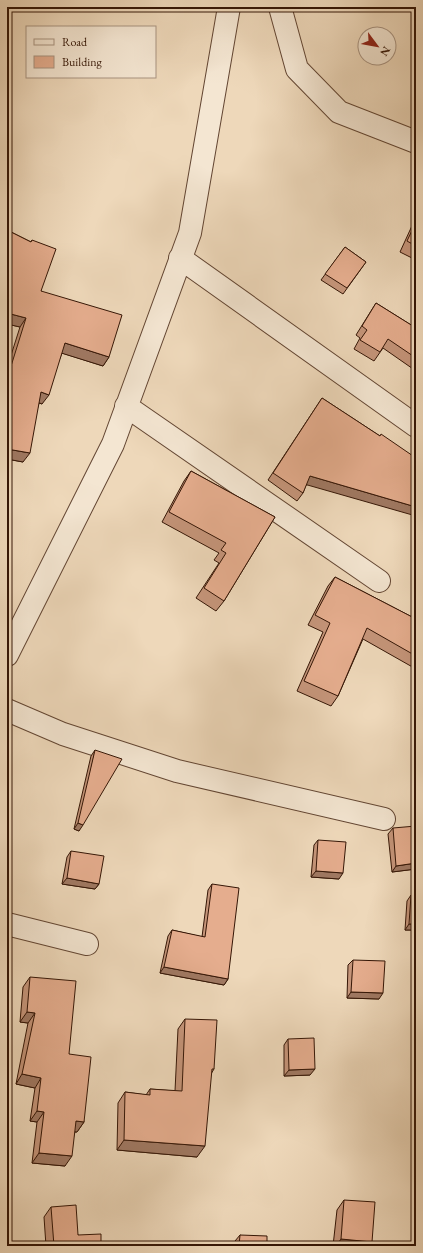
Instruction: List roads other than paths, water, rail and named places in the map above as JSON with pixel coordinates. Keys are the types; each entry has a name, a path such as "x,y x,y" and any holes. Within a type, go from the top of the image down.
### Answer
{"street":[{"path":"7,655 113,444 190,233 229,7"},
{"path":"280,7 297,69 339,112 416,142"},
{"path":"180,258 416,426"},
{"path":"126,406 379,581"},
{"path":"7,710 64,734 177,771 384,819"},
{"path":"7,924 87,944"}]}
